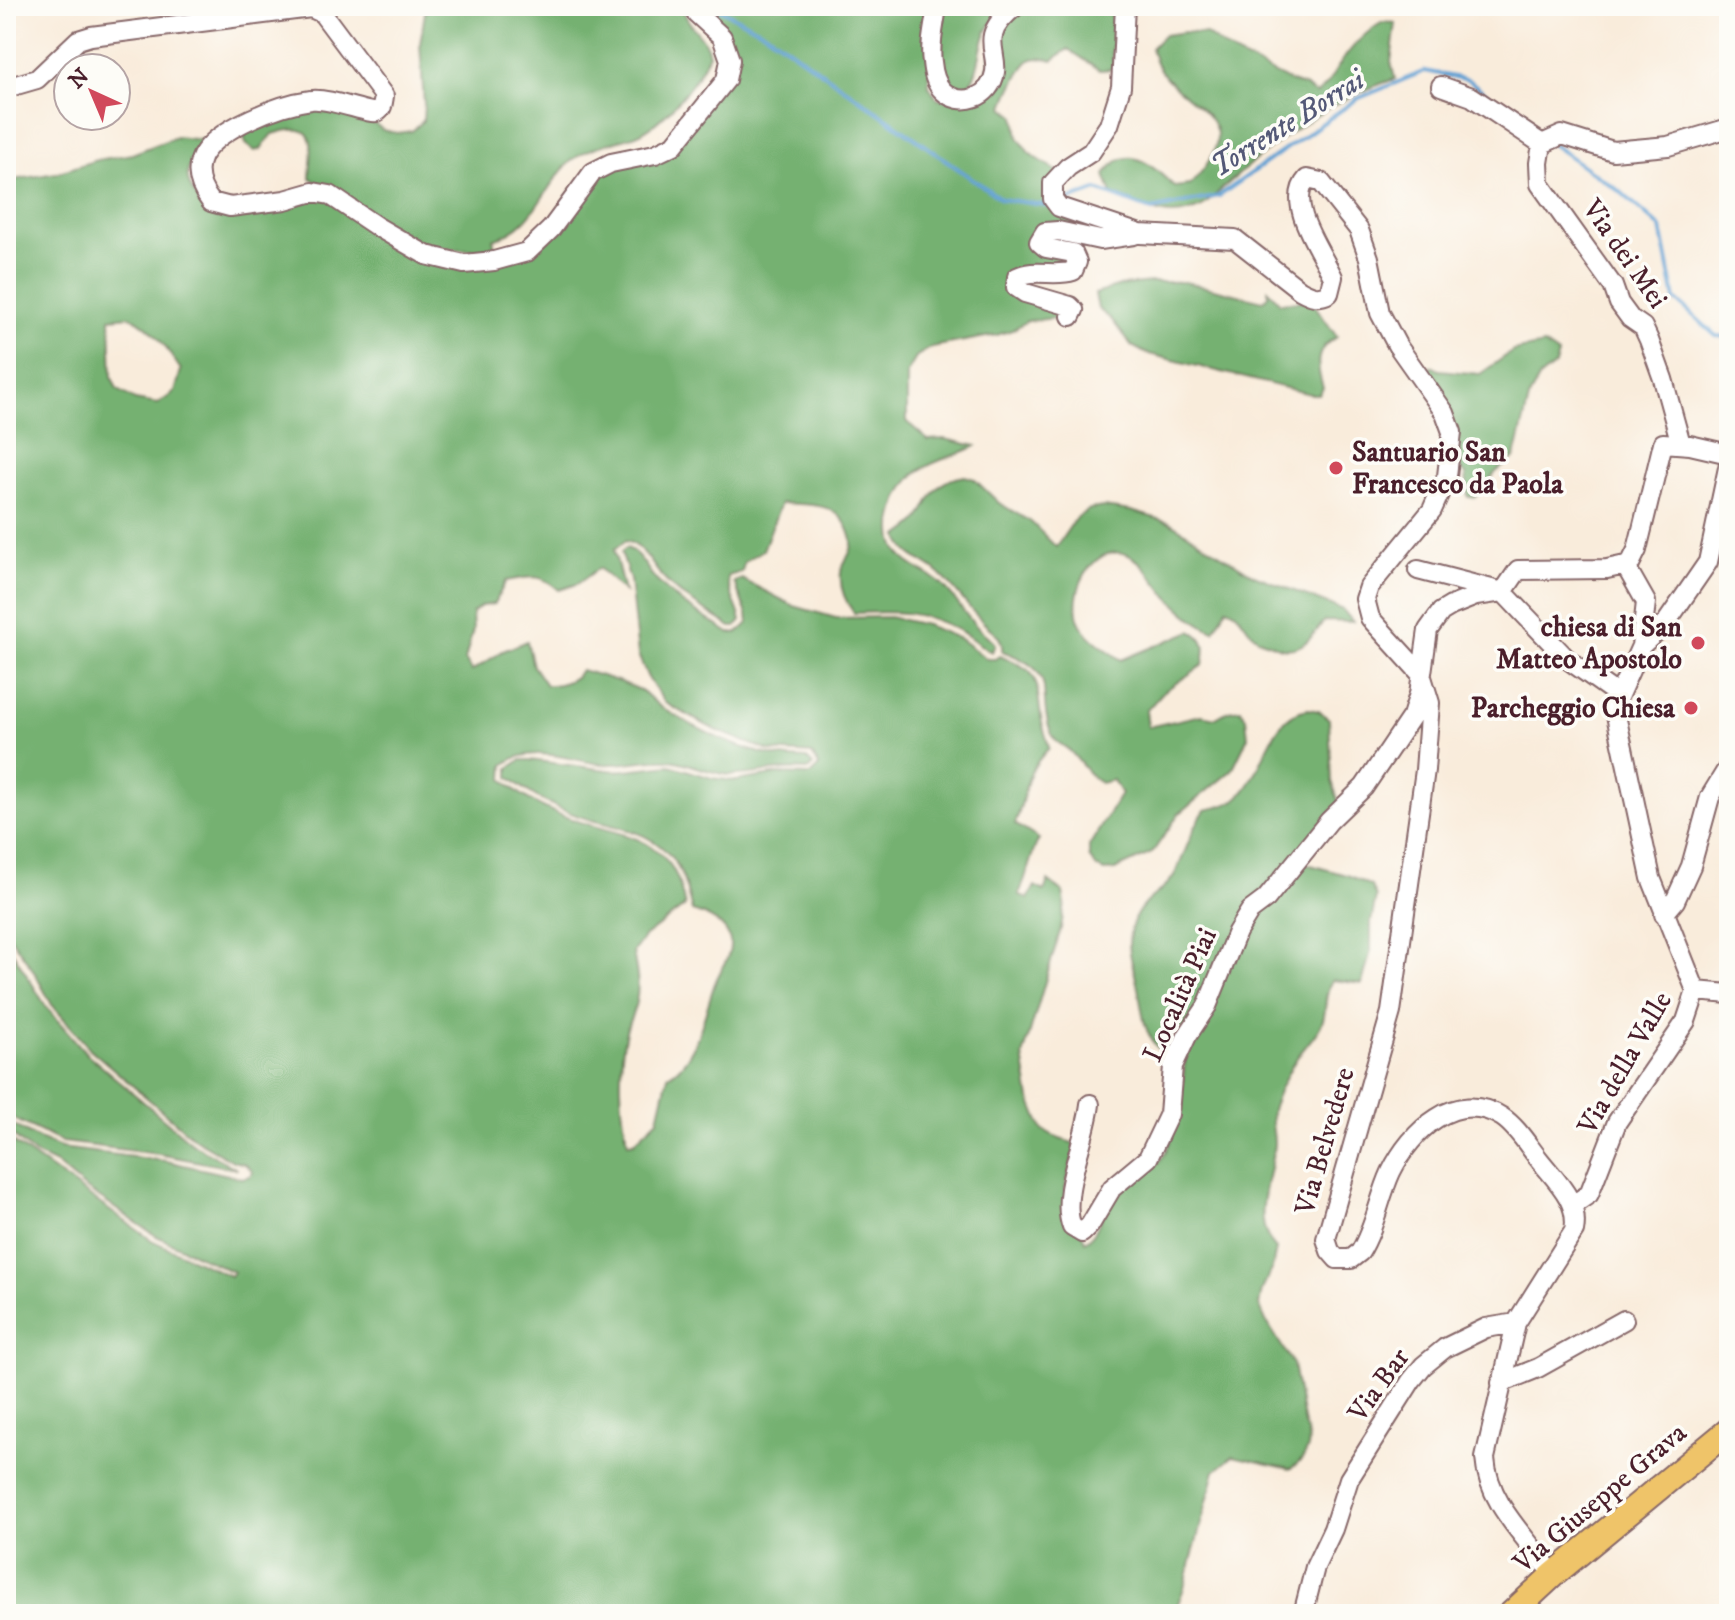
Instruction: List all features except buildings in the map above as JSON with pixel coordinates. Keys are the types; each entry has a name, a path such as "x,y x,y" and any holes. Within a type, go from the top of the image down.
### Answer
{"main road":[{"name":"Via Giuseppe Grava","path":"1511,1614 1553,1575 1729,1430"}],"street":[{"path":"6,88 37,79 78,40 91,36 311,8 322,13 384,96 383,105 378,112 370,113 337,101 313,99 281,107 242,123 202,156 198,176 202,190 211,202 230,207 285,200 313,192 330,195 426,255 464,264 494,261 527,252 551,229 593,172 611,163 655,154 674,145 726,80 730,60 722,37 697,14 693,6"},
{"path":"937,6 931,59 936,83 945,93 960,101 975,99 987,88 995,72 992,36 999,22 1016,6"},
{"path":"1125,6 1121,87 1109,125 1091,152 1068,167 1053,183 1056,203 1140,234"},
{"path":"1441,86 1472,97 1546,143 1562,135 1613,151 1646,149 1668,146 1729,128"},
{"name":"Via dei Mei","path":"1546,143 1539,163 1540,184 1613,286 1619,303 1630,318 1643,327 1663,379 1681,444"},
{"path":"1071,316 1074,310 1070,306 1025,293 1016,287 1017,277 1025,273 1063,275 1073,271 1077,262 1073,253 1046,248 1039,242 1045,232 1058,231 1100,240 1140,234 1235,239 1300,290 1311,296 1321,297 1329,293 1333,277 1303,218 1298,199 1300,187 1307,179 1321,182 1359,230 1369,258 1380,313 1397,345 1445,413 1452,432 1447,476 1432,510 1369,587 1365,599 1370,618 1421,674"},
{"path":"1421,674 1428,630 1441,612 1476,596 1503,592 1518,570 1594,569 1625,565 1634,560 1663,443 1729,454"},
{"path":"1641,646 1666,623 1708,562 1729,463"},
{"path":"1418,570 1503,592 1567,659 1618,695 1641,646 1646,602 1625,565"},
{"name":"Località Piai","path":"1090,1104 1088,1126 1067,1213 1072,1227 1082,1233 1112,1188 1148,1158 1169,1114 1173,1066 1187,1036 1207,1006 1237,932 1250,911 1266,899 1329,821 1364,787 1412,716 1421,674"},
{"name":"Via Belvedere","path":"1421,674 1430,703 1425,770 1391,1012 1326,1239 1337,1259 1351,1259 1360,1252 1392,1172 1404,1151 1429,1123 1463,1107 1481,1106 1504,1118 1573,1205"},
{"name":"Via della Valle","path":"1553,1575 1498,1503 1486,1474 1485,1458 1501,1383 1516,1323 1574,1231 1577,1217 1573,1205 1589,1194 1617,1122 1686,1021 1696,991 1651,878 1619,739 1614,706 1618,695"},
{"path":"1664,914 1675,901 1691,866 1710,797 1729,766"},
{"path":"1696,991 1729,994"},
{"path":"1501,1383 1538,1368 1624,1320"},
{"name":"Via Bar","path":"1303,1614 1315,1567 1333,1529 1349,1479 1399,1397 1423,1366 1445,1348 1486,1328 1516,1323"}],"green space":[{"path":"426,6 682,6 709,54 688,89 657,122 636,135 576,157 519,226 493,239 495,248 450,249 396,231 313,180 310,177 310,138 305,132 288,130 273,134 261,149 255,151 246,144 244,137 248,129 312,103 367,118 383,130 397,133 412,131 423,121 420,44"},
{"path":"701,6 928,6 929,86 937,98 951,101 984,83 995,37 1021,6 1111,6 1113,69 1100,70 1068,49 1053,60 1032,59 1020,73 1004,107 1015,116 1018,137 1029,153 1063,175 1054,211 1075,224 1097,229 1092,234 1044,229 1071,265 1013,276 1059,306 1067,317 1027,321 997,335 932,347 917,356 907,373 907,422 928,440 945,439 976,446 932,463 905,486 893,519 893,541 901,556 951,594 972,622 995,644 992,652 960,631 933,619 896,612 854,613 845,599 841,583 842,569 852,546 848,529 835,512 809,505 781,503 763,550 744,562 742,572 728,576 741,621 736,627 731,627 680,593 664,579 642,551 625,541 614,550 624,592 599,568 577,584 559,590 540,578 522,578 506,581 494,604 481,606 472,613 473,630 465,660 472,671 503,651 527,641 533,666 546,685 566,682 581,670 640,690 664,709 732,744 769,755 807,759 813,765 808,770 734,775 668,760 600,764 538,754 514,758 504,765 503,779 522,795 567,817 642,841 667,861 679,882 685,906 645,936 633,952 637,996 623,1044 621,1072 628,1143 634,1142 658,1119 668,1076 678,1069 693,1047 727,957 730,941 720,925 692,911 679,869 659,845 639,834 548,803 509,777 509,768 521,760 616,771 670,765 712,778 736,781 779,774 810,775 819,766 812,754 769,751 715,730 665,703 648,678 638,655 630,580 621,552 626,548 635,553 673,596 729,633 738,633 748,623 734,582 742,579 794,606 836,618 890,617 926,625 960,639 987,659 999,656 1013,661 1023,666 1034,678 1049,748 1029,776 1015,824 1039,839 1019,894 1028,899 1035,886 1044,891 1048,881 1063,892 1065,904 1061,928 1023,1056 1030,1099 1042,1129 1076,1144 1065,1189 1085,1241 1094,1233 1115,1195 1154,1167 1169,1145 1178,1115 1185,1056 1240,936 1303,863 1350,876 1371,886 1376,897 1371,922 1371,950 1362,984 1332,980 1323,1021 1291,1068 1272,1110 1274,1143 1263,1212 1268,1238 1276,1249 1259,1305 1293,1364 1308,1438 1305,1456 1290,1469 1233,1456 1215,1471 1184,1588 1174,1614 6,1614 6,1137 153,1241 230,1276 233,1272 156,1236 85,1188 56,1164 35,1154 6,1130 6,1121 61,1148 166,1161 242,1178 253,1172 245,1164 233,1161 196,1140 90,1049 52,1005 6,931 6,181 56,173 97,160 132,154 176,137 204,140 191,160 188,177 194,194 210,211 313,198 329,199 419,255 496,258 538,238 570,192 666,140 725,66","holes":["130,316 159,339 181,370 175,392 158,404 135,400 117,389 112,378 110,318"]},
{"path":"938,6 1004,6 986,33 973,79 959,89 947,90 936,48"},
{"path":"1383,22 1396,23 1391,62 1395,79 1341,101 1316,116 1268,150 1202,207 1189,212 1166,214 1112,194 1105,175 1114,164 1131,158 1149,165 1175,187 1190,185 1210,159 1217,139 1214,124 1203,110 1159,69 1151,48 1164,35 1185,32 1206,34 1231,52 1316,94 1327,84 1354,45"},
{"path":"1185,282 1263,301 1268,290 1280,303 1311,300 1337,337 1324,347 1319,358 1323,388 1319,394 1310,394 1145,353 1132,346 1111,319 1098,309 1095,294 1123,285"},
{"path":"1544,345 1558,355 1555,365 1540,377 1530,395 1515,457 1496,472 1476,497 1468,497 1466,474 1455,465 1425,372 1432,366 1439,370 1480,374 1513,351"},
{"path":"965,476 974,479 999,503 1031,522 1056,547 1076,518 1090,509 1104,507 1131,511 1169,522 1254,575 1343,610 1353,622 1324,621 1302,645 1280,648 1256,636 1239,616 1227,608 1214,631 1201,624 1170,599 1143,566 1126,554 1102,556 1093,564 1085,574 1077,599 1080,623 1093,639 1121,660 1191,631 1204,644 1203,665 1163,692 1146,711 1148,727 1201,715 1216,718 1240,709 1246,718 1248,737 1232,770 1179,814 1152,853 1115,870 1104,871 1096,867 1089,857 1089,846 1121,794 1113,780 1101,783 1096,780 1070,751 1055,740 1047,720 1044,685 1033,667 1002,651 999,638 948,582 909,552 901,542 899,536 913,526 940,485"},
{"path":"1308,709 1319,711 1329,719 1332,781 1339,803 1277,883 1192,1023 1171,1034 1160,1051 1146,1029 1130,952 1130,935 1136,916 1145,903 1172,879 1205,810 1235,800 1254,777 1283,723 1294,714"},
{"path":"6,941 47,1008 86,1053 193,1144 237,1169 158,1154 62,1142 6,1115"}],"waterway":[{"name":"Torrente Borrai","path":"713,6 766,33 1001,199 1051,206"},
{"name":"Torrente Borrai","path":"1063,202 1097,190 1151,210 1219,196 1357,99 1425,71 1469,80 1505,109"},
{"name":"Torrente Borrai","path":"1553,145 1622,193 1661,228 1675,299 1716,336 1729,337"}],"place":[{"name":"Santuario San Francesco da Paola","path":"1336,468"},
{"name":"chiesa di San Matteo Apostolo","path":"1698,643"},
{"name":"Parcheggio Chiesa","path":"1691,708"}]}
